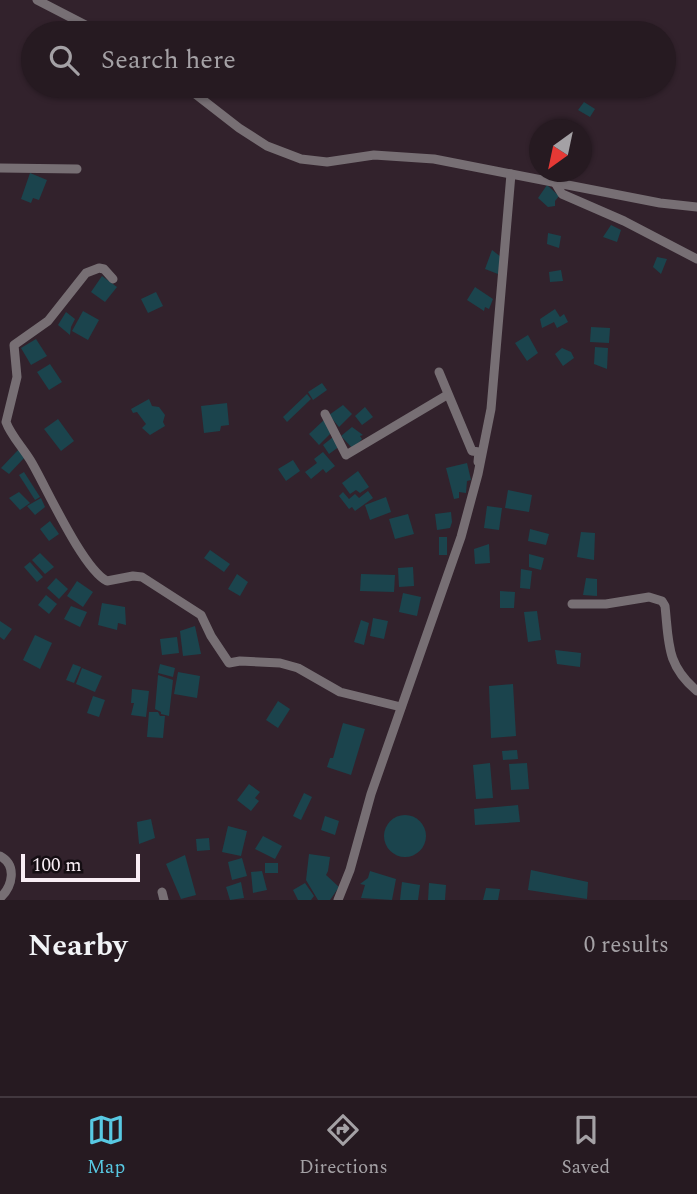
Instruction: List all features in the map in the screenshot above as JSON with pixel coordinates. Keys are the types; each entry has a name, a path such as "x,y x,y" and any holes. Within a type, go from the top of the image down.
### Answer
{"street":[{"path":"37,0 78,21"},
{"path":"201,98 267,146 302,159 327,162 374,155 405,155 529,177"},
{"path":"0,168 77,169"},
{"path":"338,900 350,870 370,794 461,537 478,474 491,409 511,174"},
{"path":"555,182 562,194 624,221 697,259"},
{"path":"559,182 660,203 697,207"},
{"path":"113,279 104,269 86,273 48,321 14,345 17,377 3,420 32,463 54,507 101,578 107,581 142,577 201,615 229,663 280,663 299,668 340,692 401,707"},
{"path":"439,372 472,451 479,452 478,474"},
{"path":"325,414 346,454 447,395"},
{"path":"572,604 606,604 649,597 662,601 665,606 670,653 676,670 697,691"},
{"path":"0,856 12,866 9,887 0,898"}],"building":[{"path":"584,102 595,109 590,117 578,110"},
{"path":"30,173 47,180 39,200 33,198 31,203 21,199"},
{"path":"547,185 559,196 555,206 548,207 538,198"},
{"path":"611,225 621,230 617,242 603,237"},
{"path":"548,233 561,236 559,248 547,244"},
{"path":"492,250 501,257 498,274 485,269"},
{"path":"657,257 667,259 661,274 653,267"},
{"path":"561,270 563,281 550,282 549,272"},
{"path":"102,276 117,287 105,302 91,292"},
{"path":"475,287 493,299 489,309 485,307 484,311 467,300"},
{"path":"156,292 163,306 148,313 141,299"},
{"path":"555,309 560,317 564,314 568,322 557,328 554,322 542,328 540,319"},
{"path":"83,311 99,320 88,340 72,331"},
{"path":"66,312 75,319 70,335 58,325"},
{"path":"591,327 610,328 609,343 590,342"},
{"path":"528,335 538,353 527,361 515,343"},
{"path":"36,339 47,356 31,365 21,348"},
{"path":"595,347 608,348 607,369 594,364"},
{"path":"562,348 571,352 574,358 563,366 555,354"},
{"path":"50,364 62,382 49,390 37,372"},
{"path":"322,383 327,390 313,400 308,392"},
{"path":"307,394 311,399 287,422 283,417"},
{"path":"149,399 152,406 159,407 165,415 165,426 150,435 142,428 146,424 137,412 133,413 131,409"},
{"path":"227,403 229,425 221,426 220,431 204,433 201,406"},
{"path":"343,405 352,414 339,427 329,415"},
{"path":"365,407 373,417 362,425 355,416"},
{"path":"58,419 74,441 61,451 44,429"},
{"path":"324,420 332,432 319,445 309,434"},
{"path":"352,427 363,435 353,449 341,436"},
{"path":"333,437 340,446 329,454 323,445"},
{"path":"19,449 25,457 9,474 1,468"},
{"path":"323,452 335,466 326,473 323,469 311,479 305,472 317,463 314,459"},
{"path":"293,460 300,471 286,481 278,469"},
{"path":"467,463 471,480 467,481 466,493 459,492 459,498 454,499 446,468"},
{"path":"358,471 369,487 360,493 356,490 350,494 342,483"},
{"path":"24,472 40,497 35,500 19,475"},
{"path":"508,490 532,495 529,512 505,508"},
{"path":"368,491 373,498 355,511 352,507 349,509 339,496 343,492 349,499 355,494 359,498"},
{"path":"19,492 30,503 20,510 9,498"},
{"path":"386,497 391,512 370,520 365,505"},
{"path":"41,498 45,507 35,515 27,506"},
{"path":"487,506 502,508 499,530 484,528"},
{"path":"451,512 450,528 437,530 435,514"},
{"path":"408,514 414,534 395,539 389,519"},
{"path":"50,521 59,534 49,541 40,529"},
{"path":"530,529 549,534 546,545 528,541"},
{"path":"581,532 595,533 594,560 577,557"},
{"path":"439,537 447,537 447,555 439,555"},
{"path":"489,544 490,563 475,564 474,549"},
{"path":"210,550 230,564 224,572 204,558"},
{"path":"40,553 54,567 45,574 32,560"},
{"path":"529,554 544,558 541,570 529,567"},
{"path":"30,562 43,577 37,582 24,567"},
{"path":"413,567 414,586 399,587 398,568"},
{"path":"521,569 532,571 530,589 520,588"},
{"path":"237,574 248,582 240,596 228,589"},
{"path":"361,574 395,575 394,592 360,591"},
{"path":"56,578 68,589 59,599 47,588"},
{"path":"586,578 597,579 597,596 583,595"},
{"path":"77,581 93,592 83,607 67,596"},
{"path":"500,591 515,592 514,608 500,608"},
{"path":"403,593 421,597 417,616 399,612"},
{"path":"46,595 57,604 49,614 38,605"},
{"path":"102,603 125,607 126,625 118,623 117,630 98,625"},
{"path":"71,606 87,612 80,627 64,619"},
{"path":"537,611 541,640 528,642 524,612"},
{"path":"373,618 388,621 384,639 370,636"},
{"path":"361,620 369,623 364,645 354,642"},
{"path":"0,621 12,629 4,640 0,637"},
{"path":"195,626 201,654 183,656 180,631"},
{"path":"35,635 52,643 40,669 23,660"},
{"path":"177,637 179,653 162,655 160,639"},
{"path":"555,650 581,653 580,667 557,664"},
{"path":"73,664 81,667 74,683 66,680"},
{"path":"160,664 175,668 173,677 158,673"},
{"path":"82,668 102,676 95,692 76,684"},
{"path":"178,672 200,676 197,698 174,694"},
{"path":"158,675 173,680 169,716 155,709"},
{"path":"513,684 516,736 491,738 489,686"},
{"path":"132,689 149,691 146,717 131,715 134,703 131,703"},
{"path":"93,696 105,700 99,717 87,713"},
{"path":"278,701 290,709 278,728 266,720"},
{"path":"149,712 158,712 160,716 165,716 163,738 147,737"},
{"path":"343,723 365,729 351,775 327,767 330,758 333,758"},
{"path":"517,750 518,759 503,760 502,751"},
{"path":"490,763 493,798 476,799 473,765"},
{"path":"527,763 529,789 511,790 509,764"},
{"path":"249,784 260,792 255,798 259,801 251,811 237,800"},
{"path":"304,793 312,797 301,820 293,816"},
{"path":"518,805 520,822 475,825 474,809"},
{"path":"405,815 420,821 426,836 420,851 405,857 390,851 384,836 390,821"},
{"path":"325,816 339,821 335,835 321,830"},
{"path":"151,819 155,838 139,844 137,822"},
{"path":"228,826 247,831 241,856 222,852"},
{"path":"263,836 282,846 275,859 255,849"},
{"path":"209,838 210,850 197,851 196,839"},
{"path":"309,854 330,857 326,875 339,887 330,900 318,900 306,880"},
{"path":"185,855 196,895 181,899 166,864"},
{"path":"242,858 247,876 232,880 228,862"},
{"path":"265,863 278,863 278,873 265,873"},
{"path":"531,870 588,882 587,899 528,890"},
{"path":"262,871 267,890 253,893 251,872"},
{"path":"370,871 396,879 392,900 361,898 365,885 360,884 368,878"},
{"path":"241,882 244,898 230,900 226,887"},
{"path":"402,882 420,885 418,900 400,900"},
{"path":"305,883 314,896 311,900 298,900 293,890"},
{"path":"429,883 446,885 445,900 428,900"},
{"path":"486,888 500,889 498,900 483,900"}]}
